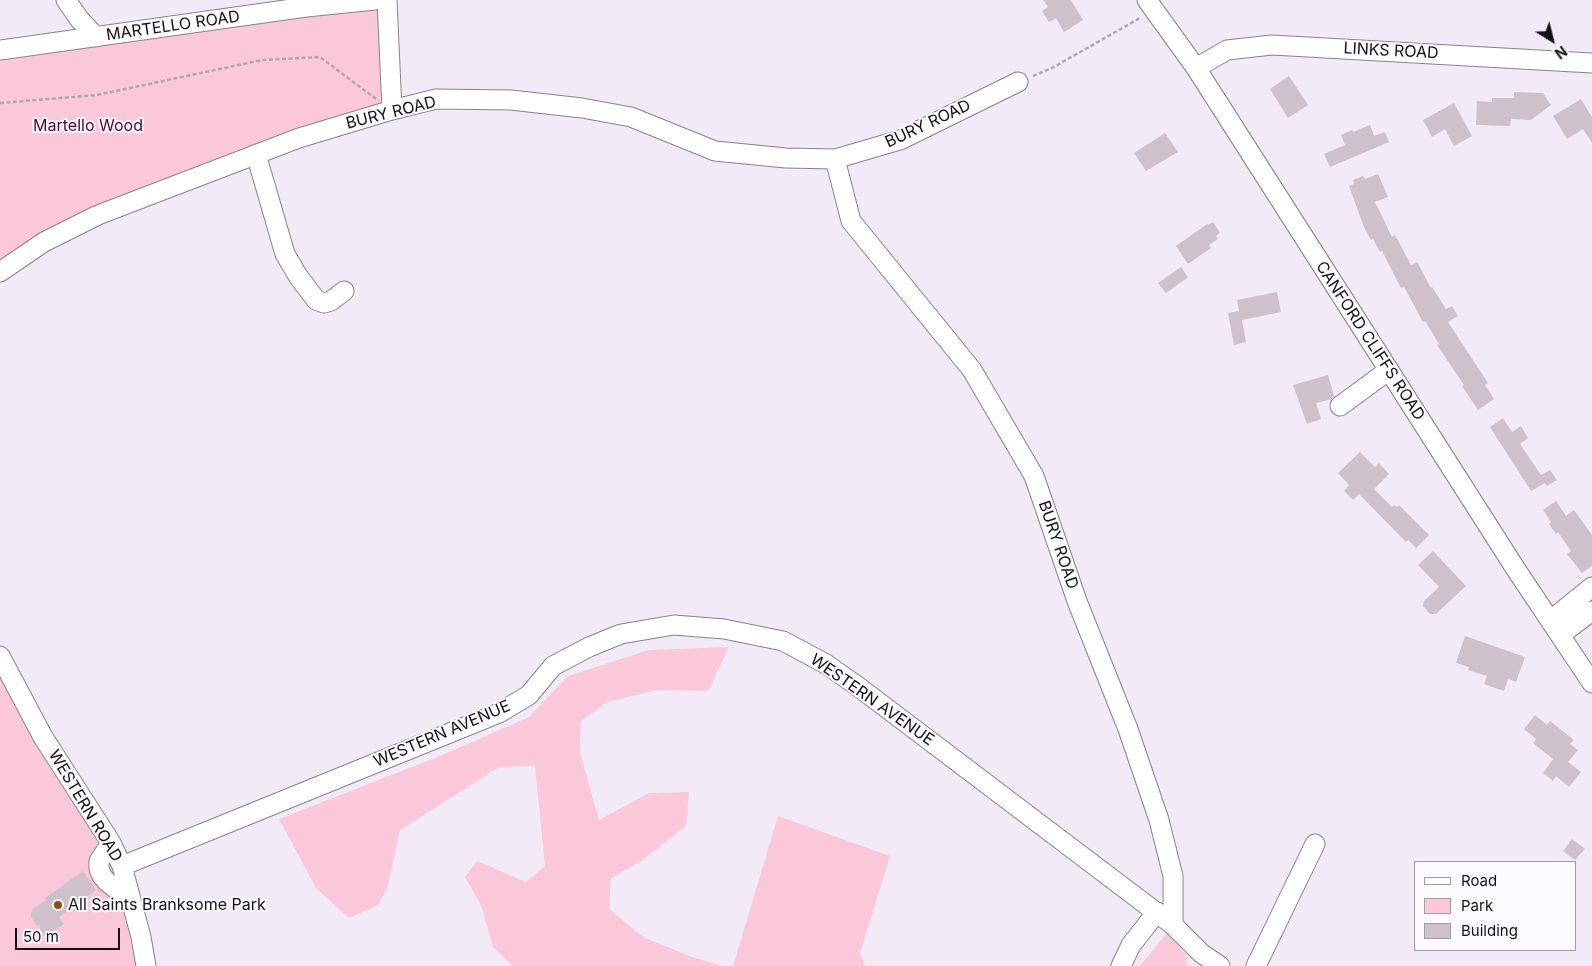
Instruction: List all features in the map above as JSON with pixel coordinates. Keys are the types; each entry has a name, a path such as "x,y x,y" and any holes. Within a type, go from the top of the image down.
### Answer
{"street":[{"path":"66,0 80,20 96,37"},
{"name":"MARTELLO ROAD","path":"0,50 306,7 375,0"},
{"path":"387,0 392,110"},
{"name":"CANFORD CLIFFS ROAD","path":"1151,5 1196,68 1592,683"},
{"name":"LINKS ROAD","path":"1196,68 1227,50 1272,45 1592,63"},
{"name":"BURY ROAD","path":"0,272 44,242 98,215 299,138 436,99 511,100 573,106 631,117 714,151 786,158 835,159 900,140 1018,82"},
{"path":"256,154 285,254 298,276 316,300 324,303 331,301 344,291"},
{"name":"BURY ROAD","path":"835,159 851,221 972,370 1034,476 1077,601 1128,729 1159,820 1173,876 1174,925"},
{"path":"1340,406 1389,370"},
{"path":"1555,628 1592,587"},
{"path":"1555,628 1592,611"},
{"name":"WESTERN AVENUE","path":"122,866 499,713 529,695 553,666 621,634 674,625 724,629 782,641 826,664 1174,925"},
{"name":"WESTERN ROAD","path":"0,656 43,737 111,843 122,866 141,937 146,966"},
{"path":"111,843 99,861 99,870 107,882 131,900"},
{"path":"1256,966 1314,844"},
{"path":"1121,966 1131,945 1156,912"},
{"path":"1174,925 1201,960 1220,966"}],"path":[{"path":"1018,82 1052,68 1151,5"},
{"path":"0,103 97,95 262,60 320,58 392,110"}],"green space":[{"name":"Martello Wood","path":"378,0 392,110 209,172 0,272 0,50"},
{"path":"729,647 708,691 657,690 607,702 581,721 580,752 599,820 649,793 689,792 686,826 641,861 611,878 609,909 643,937 692,957 722,966 513,966 493,947 481,905 465,877 477,861 526,882 545,866 535,766 499,767 400,830 388,886 378,905 349,918 316,888 279,819 440,756 529,717 568,676 649,650"},
{"path":"0,656 111,843 146,966 0,966"},
{"path":"778,816 890,856 860,953 865,966 733,966"},
{"path":"1167,933 1186,955 1187,966 1140,966"}],"building":[{"path":"1043,0 1071,0 1083,20 1064,32 1056,18 1049,22 1042,11 1048,7"},
{"path":"1289,76 1308,105 1288,118 1270,89"},
{"path":"1514,92 1543,93 1551,105 1531,120 1511,119 1510,126 1476,125 1477,101 1492,102 1492,98 1514,98"},
{"path":"1581,99 1592,117 1592,143 1583,129 1567,139 1553,116"},
{"path":"1454,103 1472,136 1454,146 1445,129 1432,137 1423,120"},
{"path":"1370,125 1374,136 1385,132 1389,142 1330,167 1324,154 1345,145 1341,135"},
{"path":"1165,133 1178,152 1146,171 1134,153"},
{"path":"1378,174 1388,197 1375,202 1392,237 1395,235 1411,265 1417,262 1431,288 1446,309 1452,306 1458,316 1448,322 1488,383 1485,385 1494,399 1478,410 1437,345 1439,344 1425,321 1423,322 1404,287 1401,288 1382,251 1380,252 1373,239 1371,240 1364,227 1349,186 1354,184 1353,180 1363,176 1365,179"},
{"path":"1213,222 1220,233 1216,236 1218,239 1209,245 1211,248 1188,264 1176,246 1207,224"},
{"path":"1181,267 1188,277 1166,293 1158,283"},
{"path":"1277,292 1281,312 1242,320 1246,342 1234,345 1228,313 1239,311 1237,300"},
{"path":"1328,375 1334,396 1332,399 1316,403 1321,419 1307,424 1293,385"},
{"path":"1503,418 1512,432 1521,426 1528,438 1520,444 1541,475 1550,470 1557,480 1547,486 1545,483 1531,491 1490,427"},
{"path":"1360,452 1375,467 1379,463 1389,474 1374,489 1392,507 1399,505 1429,535 1416,548 1408,540 1406,542 1359,494 1353,500 1344,491 1349,485 1338,473"},
{"path":"1556,501 1566,516 1574,510 1592,535 1592,566 1582,573 1567,554 1571,551 1558,532 1556,534 1549,524 1551,522 1543,510"},
{"path":"1433,551 1466,586 1436,614 1430,614 1423,606 1424,601 1439,587 1418,565"},
{"path":"1465,636 1525,657 1516,682 1508,679 1504,691 1484,684 1487,676 1468,670 1469,667 1456,663"},
{"path":"1535,715 1547,725 1550,721 1574,740 1570,744 1578,750 1568,762 1581,772 1569,787 1556,776 1553,781 1543,773 1553,759 1533,743 1536,739 1524,729"},
{"path":"1572,839 1585,849 1575,860 1563,851"},
{"name":"All Saints Branksome Park","path":"83,871 96,890 59,917 64,924 45,937 40,930 40,926 36,925 31,917 33,909"}],"place":[{"name":"All Saints Branksome Park","path":"58,905"}]}
